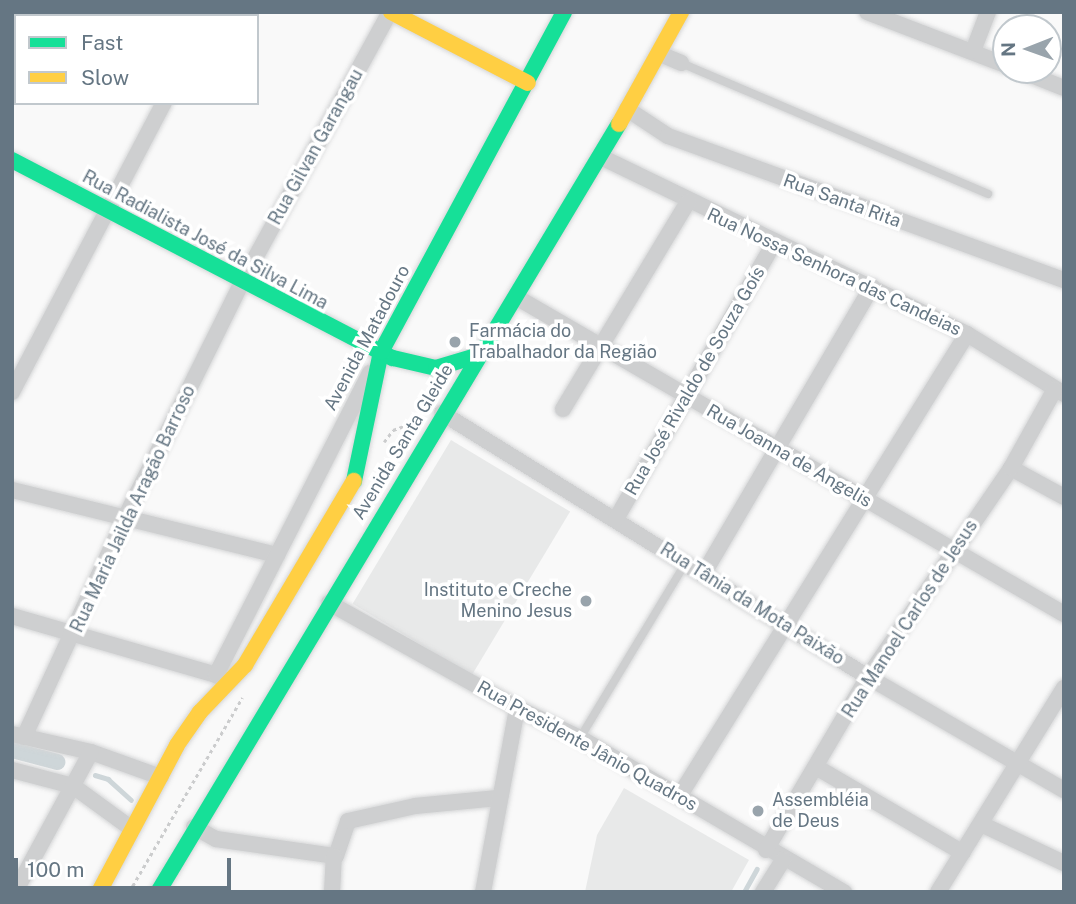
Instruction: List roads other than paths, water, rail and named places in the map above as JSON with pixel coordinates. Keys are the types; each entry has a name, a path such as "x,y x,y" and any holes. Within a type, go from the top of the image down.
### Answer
{"main road":[{"path":"390,12 528,83"},
{"name":"Avenida Matadouro","path":"381,352 564,12"},
{"name":"Avenida Santa Gleide","path":"158,892 194,827 442,413 601,157 681,12"},
{"name":"Rua Radialista José da Silva Lima","path":"12,159 242,282 381,352 424,367 448,366 477,356"},
{"name":"Avenida Santa Gleide","path":"99,892 177,745 222,678 245,665 354,483 381,352"}],"street":[{"name":"Rua Gilvan Garangau","path":"242,282 390,12"},
{"path":"867,12 992,59"},
{"path":"973,51 988,12"},
{"path":"660,54 681,63"},
{"path":"12,391 163,105"},
{"name":"Rua Santa Rita","path":"627,109 668,136 1064,280"},
{"name":"Rua Nossa Senhora das Candeias","path":"601,157 774,243 967,334 1060,391"},
{"path":"563,409 688,201"},
{"name":"Rua José Rivaldo de Souza Goís","path":"616,519 774,243"},
{"name":"Rua Maria Jailda Aragão Barroso","path":"18,735 74,632 126,516 242,282"},
{"path":"704,573 872,287"},
{"name":"Rua Joanna de Angelis","path":"516,297 1064,614"},
{"path":"680,795 867,501 967,334"},
{"name":"Avenida Matadouro","path":"222,678 286,531 381,352"},
{"name":"Rua Manoel Carlos de Jesus","path":"766,850 868,677 1012,468 1060,391"},
{"name":"Rua Tânia da Mota Paixão","path":"442,413 687,561 786,627 868,677 1016,766 1064,790"},
{"path":"1012,468 1064,498"},
{"path":"12,490 277,555"},
{"name":"Rua Presidente Jânio Quadros","path":"329,603 517,708 580,738 680,795 783,860 844,892"},
{"path":"12,616 74,632 222,678"},
{"path":"938,892 1061,698"},
{"path":"483,892 498,797 517,708"},
{"path":"18,735 91,752 161,777"},
{"path":"15,892 91,752"},
{"path":"816,767 963,853"},
{"path":"12,770 73,786 132,829"},
{"path":"194,827 216,839 334,856 338,854 348,821 415,806 498,797"},
{"path":"981,824 1064,863"},
{"path":"332,892 334,856"},
{"path":"763,892 783,860"}],"lane":[{"path":"681,63 988,194"},
{"path":"580,738 687,561"}],"waterway":[{"path":"12,750 57,762"},
{"path":"95,775 108,779 131,800"},
{"path":"744,892 757,869"}],"place":[{"name":"Farmácia do Trabalhador da Região","path":"455,342"},
{"name":"Instituto e Creche Menino Jesus","path":"586,601"},
{"name":"Assembléia de Deus","path":"758,811"}]}
